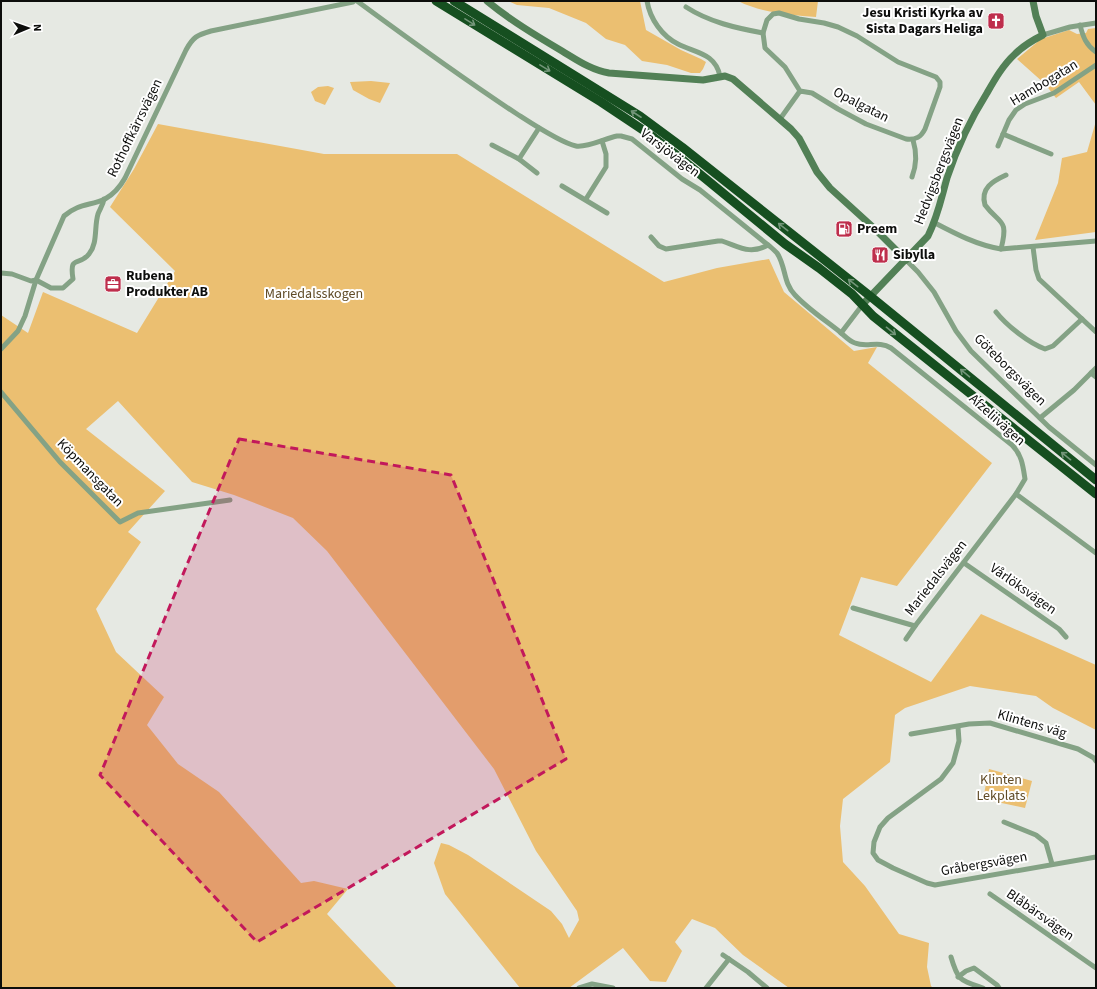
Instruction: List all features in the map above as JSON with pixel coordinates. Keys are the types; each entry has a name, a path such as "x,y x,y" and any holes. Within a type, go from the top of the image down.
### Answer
{"highway":[{"path":"436,1 601,102 652,136 785,244 819,268 863,304 873,316 1096,494"},
{"path":"454,1 640,116 682,147 870,296 1096,480"}],"street":[{"name":"Varsjövägen","path":"356,1 475,86 539,128 575,146 580,147 621,136 632,138 682,179 700,190 768,245 776,253 780,260 790,289 795,295 841,333"},
{"name":"Rothoffkärrsvägen","path":"1,349 18,331 25,316 36,280 64,216 71,210 104,199 117,190 125,178 186,50 194,38 211,31 356,1"},
{"path":"487,1 515,23 596,70 609,73 703,80 720,76 733,79 780,119 799,138 817,172 830,188 906,260"},
{"path":"647,1 650,13 660,30 678,44 714,61 720,76"},
{"path":"1033,1 1042,35 1057,30 1096,23"},
{"path":"686,7 696,13 730,27 763,33"},
{"path":"780,119 800,92 785,67 765,48 763,33 767,20 773,14 779,13 799,19 838,27 857,36 898,62 936,78 940,82 940,88 925,129 922,135 913,140 916,150 916,167 912,177"},
{"path":"1080,25 1083,37 1096,52"},
{"name":"Hedvigsbergsvägen","path":"863,304 928,236 935,223 951,167 961,141 972,119 998,74 1008,62 1030,42 1042,35"},
{"name":"Hambogatan","path":"998,146 1009,120 1016,110 1025,104 1054,93 1096,66"},
{"name":"Opalgatan","path":"800,92 812,93 866,124 906,139 913,140"},
{"path":"519,159 539,128"},
{"path":"1003,134 1051,154"},
{"path":"586,199 606,167 606,154 602,140"},
{"path":"492,145 519,159 537,173"},
{"path":"1001,249 1004,226 985,205 983,194 994,180 1006,175"},
{"path":"562,186 586,199 607,213"},
{"path":"1,273 36,280 51,288 63,288 73,279 71,268 74,262 86,257 93,247 98,214 104,199"},
{"path":"935,223 967,240 988,247 1001,249 1033,248 1096,241"},
{"path":"651,237 659,246 666,249 718,241 750,250 756,250 768,245"},
{"path":"1033,248 1036,274 1039,279 1096,332"},
{"name":"Göteborgsvägen","path":"906,260 934,292 956,330 971,351 1049,427 1096,465"},
{"path":"841,333 863,304"},
{"path":"996,312 1003,320 1037,346 1045,349 1053,346 1082,319"},
{"name":"Afzeliivägen","path":"841,333 856,344 885,344 1012,445 1018,451 1022,460 1025,479 1016,494"},
{"path":"1040,418 1074,390 1096,368"},
{"path":"1091,373 1096,377"},
{"name":"Köpmansgatan","path":"1,392 60,462 120,522 138,513 230,500"},
{"path":"1016,494 1096,553"},
{"name":"Mariedalsvägen","path":"853,608 915,626 1016,494"},
{"name":"Vårlöksvägen","path":"964,563 1059,629 1066,637"},
{"path":"906,639 915,626"},
{"name":"Klintens väg","path":"911,734 969,724 990,723 1078,750 1094,758 1096,761"},
{"name":"Gråbergsvägen","path":"958,727 959,741 953,763 941,779 888,818 880,827 874,842 873,853 878,860 935,885 1096,857"},
{"name":"Gråbergsvägen","path":"1004,822 1036,836 1046,843 1052,864"},
{"name":"Blåbärsvägen","path":"990,894 1096,968"},
{"path":"723,955 748,972 766,988"},
{"path":"951,957 958,977 966,982 983,988"},
{"path":"706,988 729,959"},
{"path":"958,977 966,971 974,968 998,985 999,988"},
{"path":"580,988 592,984 613,988"}],"highlighted area":[{"path":"239,439 451,475 566,759 257,942 100,775"}],"green space":[{"path":"508,1 640,1 646,30 706,62 700,73 691,73 667,65 642,61 625,45 606,39 586,23 549,8 517,5"},
{"path":"738,1 818,1 816,17 766,11"},
{"path":"1096,28 1096,105 1079,82 1056,98 1045,84 1017,59 1041,39 1069,30 1077,34 1086,33 1088,29"},
{"path":"371,81 390,83 380,103 353,90 350,82"},
{"path":"328,86 334,88 325,105 315,101 311,92 318,87"},
{"path":"1096,121 1096,232 1035,240 1058,183 1062,158 1087,152"},
{"name":"Mariedalsskogen","path":"158,124 324,154 457,154 664,282 717,268 769,259 784,292 854,351 877,347 868,363 992,463 897,586 861,577 839,635 931,682 981,614 1096,665 1096,730 1053,708 1036,696 970,686 905,708 895,715 890,762 843,799 840,826 843,862 865,886 899,934 929,943 927,967 931,986 933,988 789,988 743,955 715,928 692,919 675,942 682,951 666,982 650,981 623,948 569,988 520,988 445,894 434,863 441,843 449,845 468,855 551,911 562,924 569,938 579,920 577,911 536,851 494,769 327,551 293,518 234,495 192,482 118,401 86,429 165,491 128,532 141,542 96,609 116,652 164,697 147,725 178,764 219,792 301,883 314,881 348,889 327,914 397,988 1,988 1,315 28,333 43,292 137,333 175,271 110,207 134,169"},
{"name":"Klinten Lekplats","path":"989,769 1032,781 1025,808 983,799"}],"place":[{"name":"Jesu Kristi Kyrka av Sista Dagars Heliga","path":"996,21"},
{"name":"Preem","path":"844,229"},
{"name":"Sibylla","path":"880,255"},
{"name":"Rubena Produkter AB","path":"113,284"}]}
